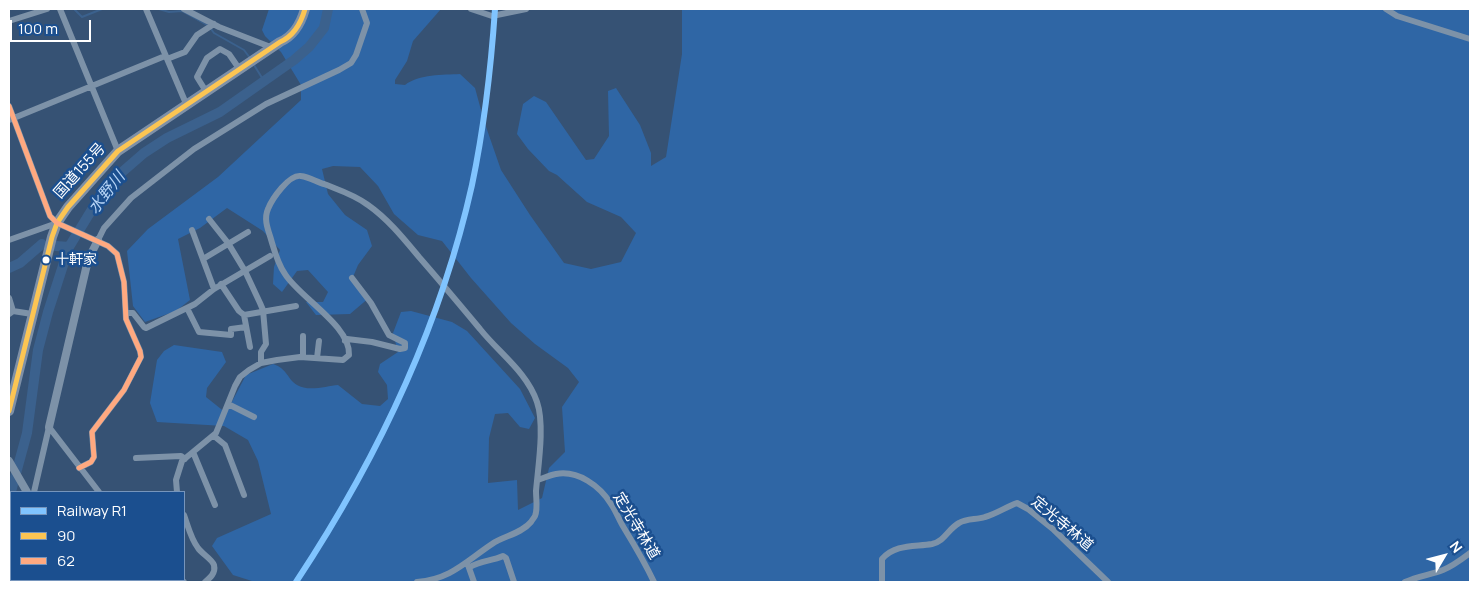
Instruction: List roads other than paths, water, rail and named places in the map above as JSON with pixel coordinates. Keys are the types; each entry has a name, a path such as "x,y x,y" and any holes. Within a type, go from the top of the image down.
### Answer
{"highway":[{"name":"国道155号","path":"9,411 32,314 60,224 68,207 118,150 290,38 300,23 305,9"}],"street":[{"path":"9,21 47,9"},
{"path":"60,9 118,150"},
{"path":"146,9 187,106"},
{"path":"184,9 271,49"},
{"path":"34,491 88,260 104,228 131,198 194,149 266,104 351,63 356,55 367,23 362,9"},
{"path":"471,9 492,16 526,9"},
{"path":"1386,9 1398,16 1470,40"},
{"path":"11,119 166,57 185,52 197,36 214,24"},
{"path":"207,93 197,77 207,58 220,49 248,65"},
{"path":"9,106 11,119 50,216 60,224 98,240 117,254 124,282 126,319 138,345 141,357 124,390 92,432 94,457 79,468"},
{"path":"177,491 176,480 182,461 214,436 240,377 262,363 276,360 317,358 343,360 349,355 350,352 345,341 332,320 285,275 267,228 267,209 275,195 291,178 300,176 350,194 368,205 384,219 401,236 487,339 524,377 537,402 540,417 536,515 530,523 519,531 492,543 468,565"},
{"path":"209,219 245,271 263,312 266,344 261,352 262,363"},
{"path":"9,240 60,224"},
{"path":"192,230 214,289"},
{"path":"203,259 248,232"},
{"path":"127,314 133,313 146,328 187,308 221,284 270,256"},
{"path":"345,341 347,339 372,342 400,349 405,348 405,343 389,335 371,303 352,278"},
{"path":"221,284 238,311 244,315 296,306"},
{"path":"9,298 11,313 32,314"},
{"path":"187,308 199,332 231,335 231,329 246,327"},
{"path":"244,315 250,347"},
{"path":"303,336 304,358"},
{"path":"317,358 319,341"},
{"path":"228,404 254,417"},
{"path":"49,427 98,491"},
{"path":"214,436 225,445 244,495"},
{"path":"193,452 215,505"},
{"path":"136,458 181,456 185,459"},
{"path":"9,461 26,491"},
{"name":"定光寺林道","path":"538,480 558,474 573,474 582,476 598,488 611,503 623,527 644,560 654,582"},
{"name":"定光寺林道","path":"882,582 882,559 887,554 904,547 940,542 958,523 987,516 1017,503 1028,509 1054,530 1108,582"},
{"path":"186,529 199,550 214,566 213,574 205,582"},
{"path":"1405,582 1417,576 1444,569 1470,553"},
{"path":"417,582 435,581 468,565 503,556 506,558 514,582"},
{"path":"468,565 474,582"}],"waterway":[{"path":"74,9 82,17 102,9"},
{"path":"159,9 169,12 182,11 207,25"},
{"name":"水野川","path":"11,491 27,433 38,350 48,312 69,247 91,211 107,188 144,153 167,138 220,112 294,60 309,47 324,28 328,9"},
{"path":"211,29 214,33 244,50 250,58"},
{"path":"254,65 264,81"},
{"path":"9,268 20,263 42,244"},
{"path":"56,246 69,247"}],"rail line":[{"name":"R1","path":"296,582 353,489 378,441 402,392 442,290 459,238 472,185 486,98 495,9"}],"place":[{"name":"十軒家","path":"46,260"}]}
